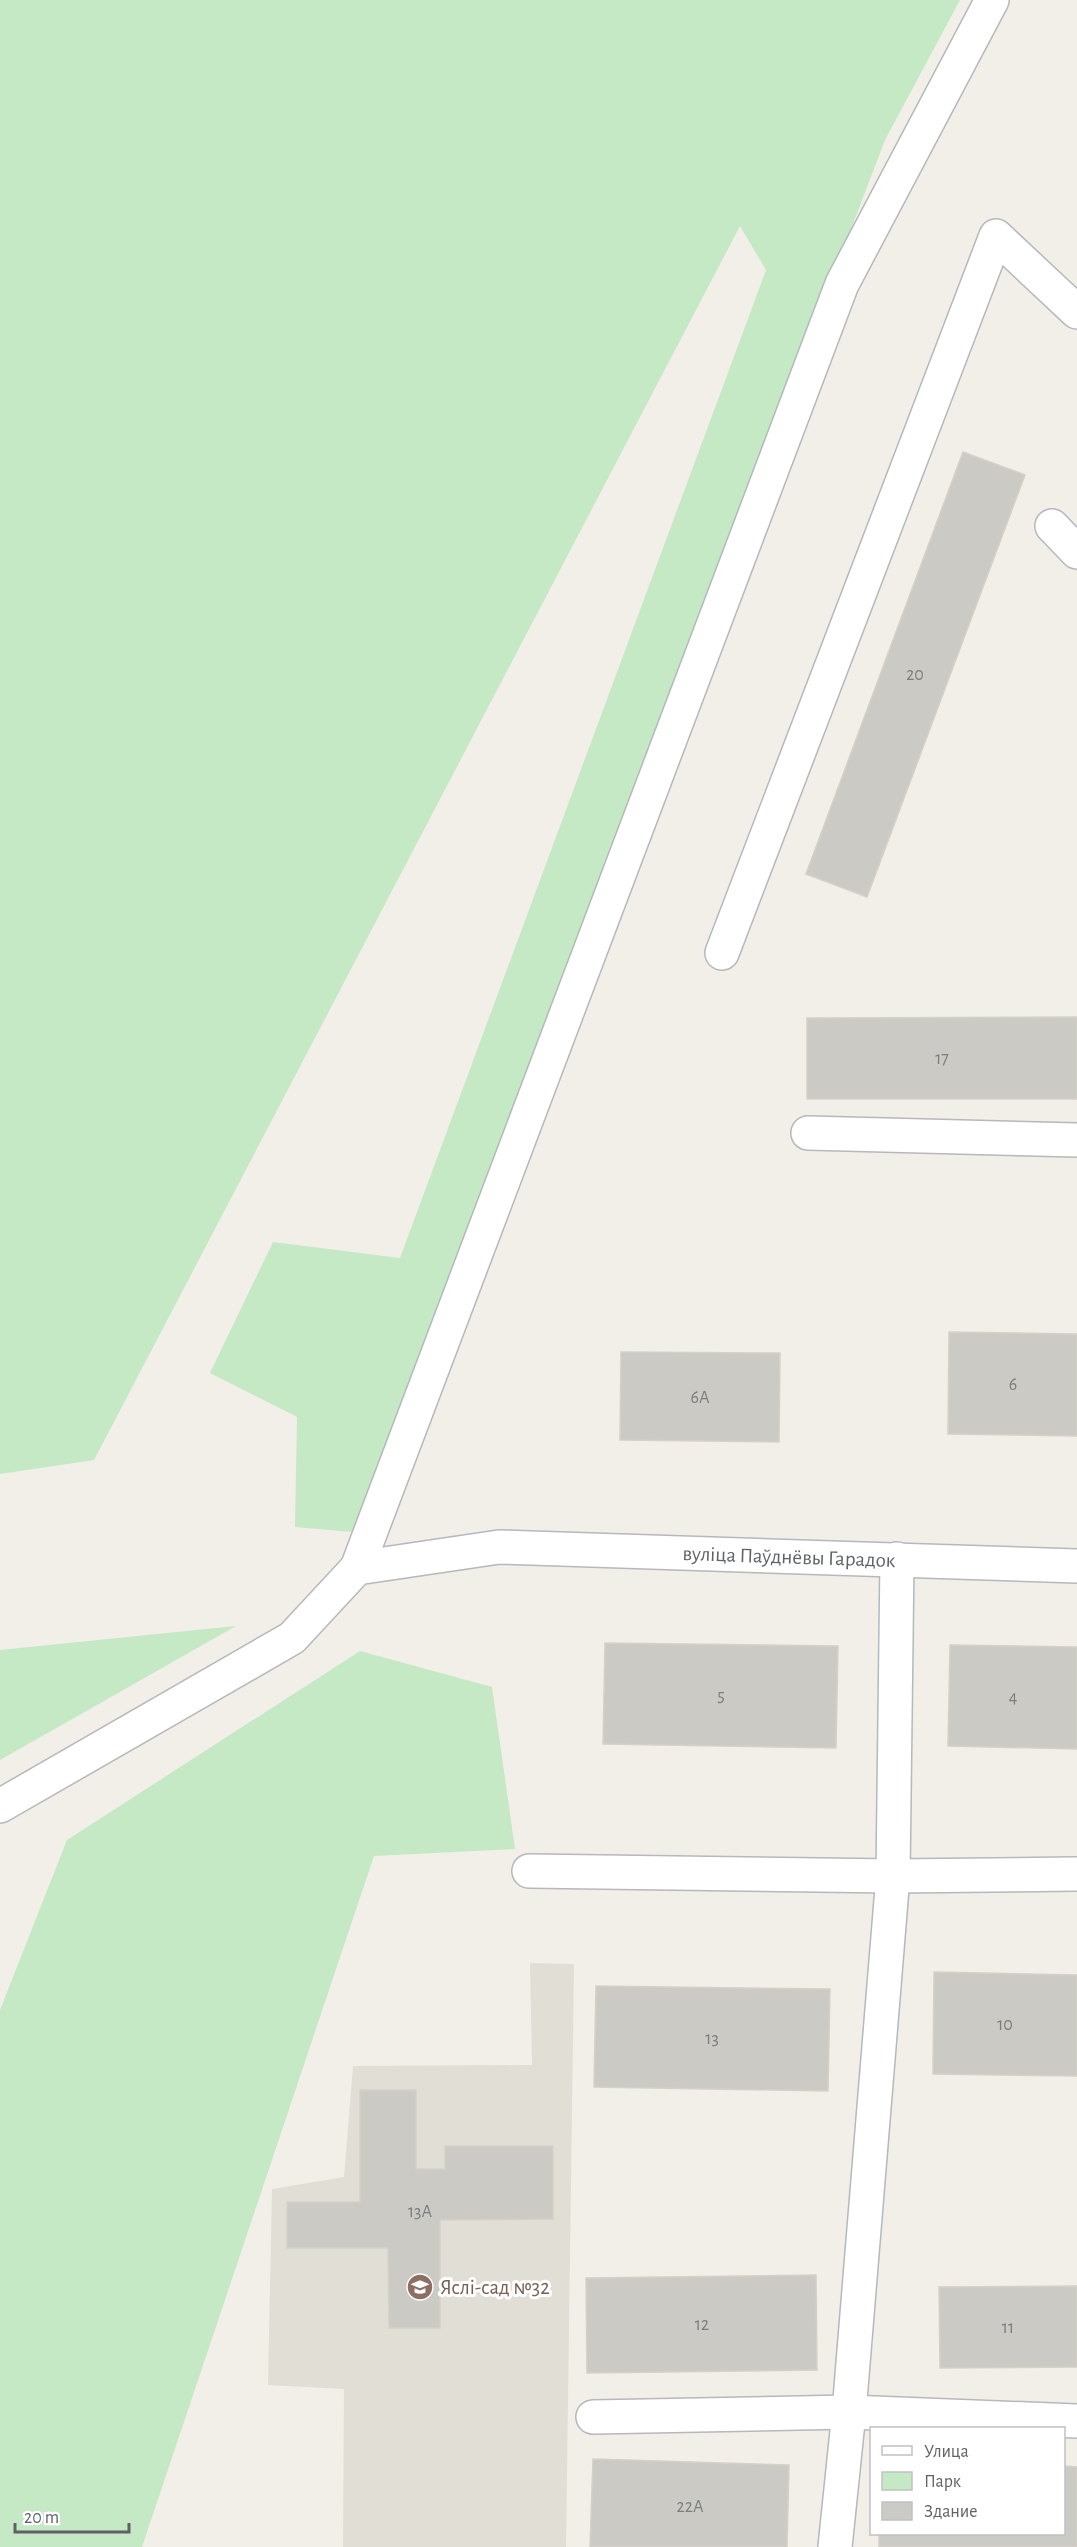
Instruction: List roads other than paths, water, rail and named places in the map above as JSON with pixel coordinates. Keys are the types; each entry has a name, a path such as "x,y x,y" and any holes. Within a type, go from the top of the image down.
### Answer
{"street":[{"path":"0,1806 292,1638 357,1568 842,284 992,0"},
{"path":"722,953 996,237 1077,312"},
{"path":"1052,526 1077,552"},
{"path":"808,1133 1077,1140"},
{"name":"вуліца Паўднёвы Гарадок","path":"357,1568 499,1547 1077,1566"},
{"path":"835,2547 849,2412 893,1876 897,1559"},
{"path":"529,1871 893,1876 1077,1874"},
{"path":"593,2417 849,2412 1077,2421"}],"place":[{"name":"Яслі-сад №32","path":"420,2287"}]}
